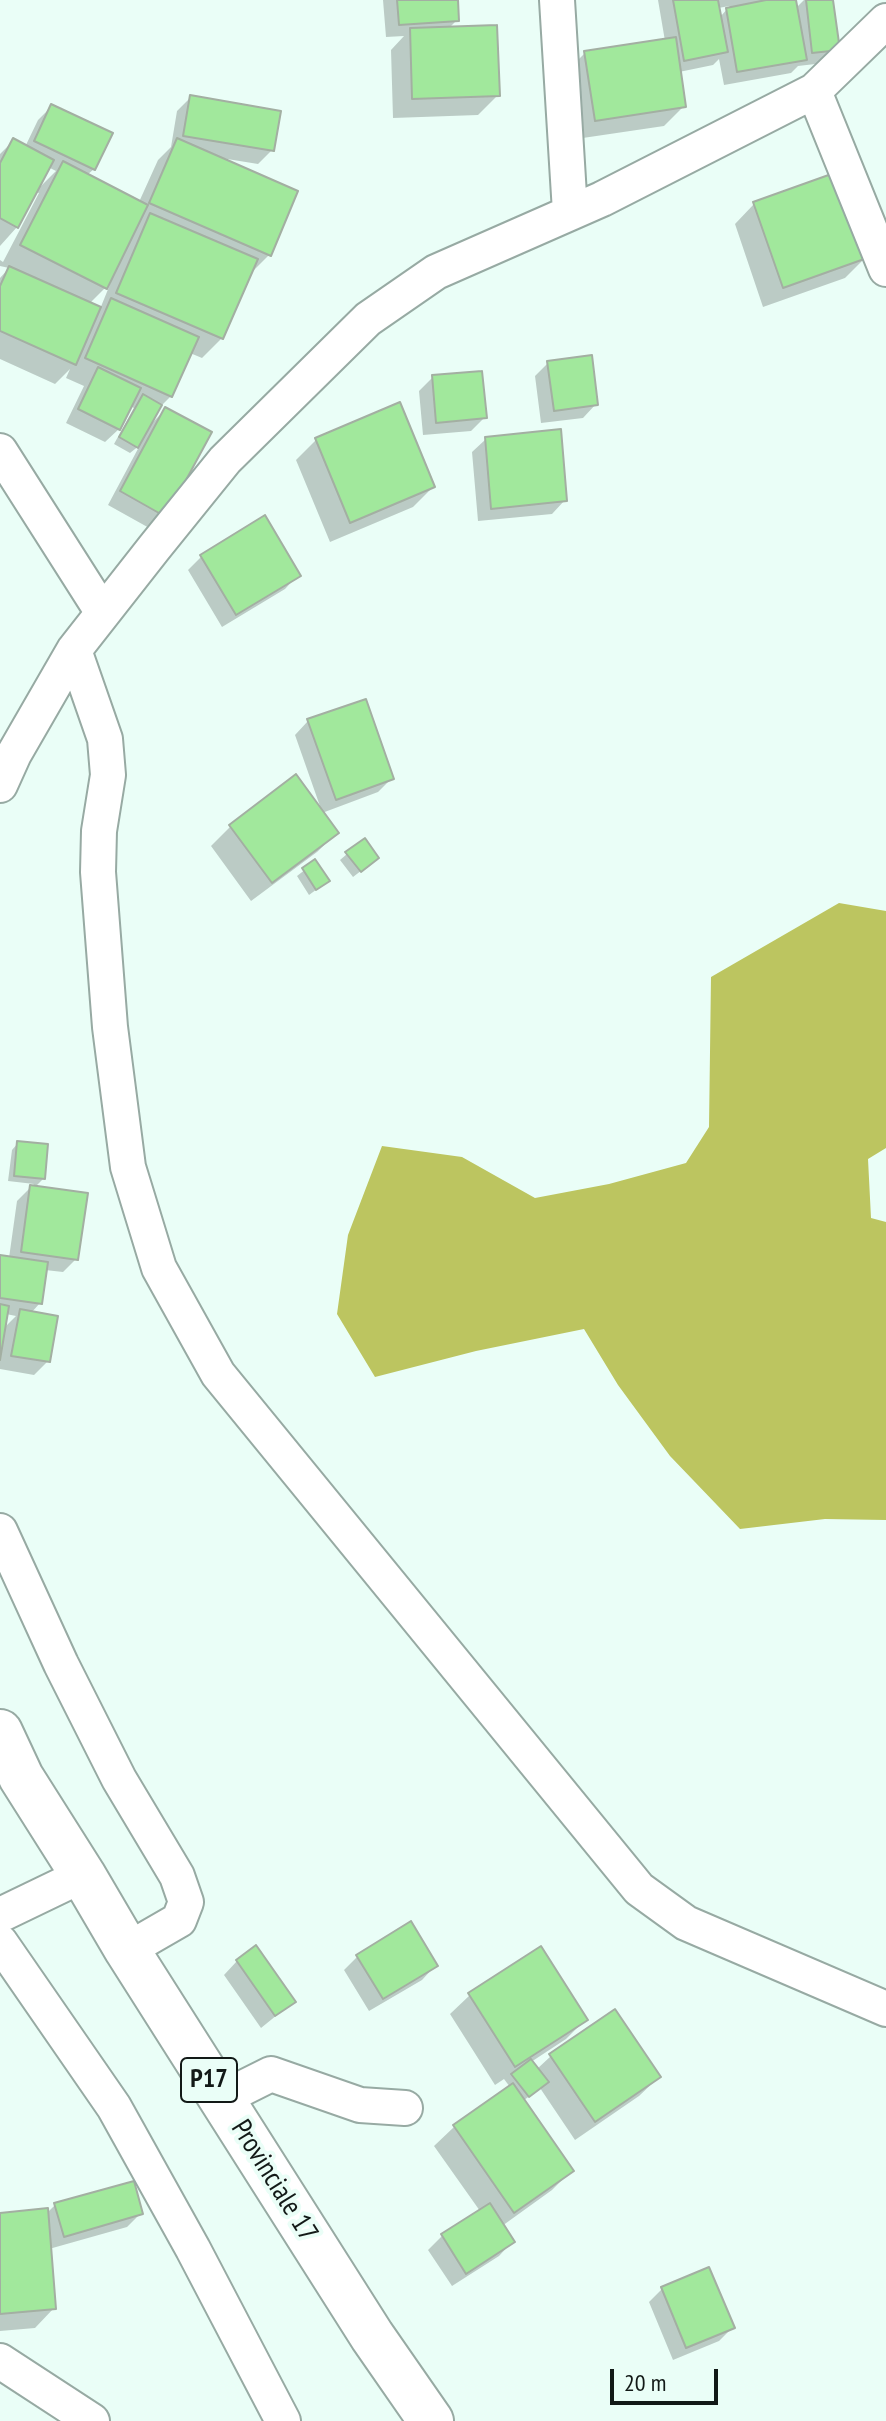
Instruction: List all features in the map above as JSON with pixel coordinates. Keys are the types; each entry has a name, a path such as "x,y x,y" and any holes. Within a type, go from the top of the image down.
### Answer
{"main road":[{"name":"Provinciale 17","path":"0,1732 21,1777 127,1950 372,2336 431,2421"}],"street":[{"path":"557,0 570,212"},
{"path":"0,785 14,754 74,650 103,613 225,460 368,319 436,272 602,199 814,91 881,39"},
{"path":"814,91 886,269"},
{"path":"0,451 103,613"},
{"path":"74,650 105,739 108,775 99,831 98,872 110,1027 128,1167 159,1268 218,1374 639,1889 686,1923 886,2009"},
{"path":"0,1531 61,1664 119,1779 177,1876 186,1902 179,1920 127,1950"},
{"path":"0,1915 83,1875"},
{"path":"0,1942 114,2107 283,2421"},
{"path":"221,2099 271,2074 360,2105 405,2108"},
{"path":"0,2361 92,2421"}],"green space":[{"path":"839,903 886,911 886,1148 868,1159 871,1218 886,1222 886,1520 825,1519 740,1529 670,1456 618,1385 584,1329 476,1351 375,1377 337,1314 348,1235 382,1146 462,1157 535,1198 609,1184 686,1163 709,1127 711,977"}],"building":[{"path":"397,0 458,0 459,21 399,25"},
{"path":"673,0 718,0 728,52 684,61"},
{"path":"766,0 796,0 807,60 737,72 726,8"},
{"path":"806,0 833,0 840,50 812,53"},
{"path":"497,25 500,96 412,99 410,28"},
{"path":"676,37 686,107 595,121 584,51"},
{"path":"190,95 281,111 274,151 183,136"},
{"path":"51,104 113,133 95,170 34,141"},
{"path":"13,138 54,160 18,228 0,218 0,163"},
{"path":"177,138 298,191 271,256 149,203"},
{"path":"63,161 148,205 107,289 20,245"},
{"path":"837,172 867,258 783,288 753,202"},
{"path":"150,213 258,259 223,339 116,293"},
{"path":"9,266 101,307 76,365 0,331 0,286"},
{"path":"111,298 199,337 172,397 85,358"},
{"path":"592,355 598,405 554,411 547,361"},
{"path":"98,367 141,388 120,430 78,409"},
{"path":"482,371 487,418 436,423 432,375"},
{"path":"143,394 162,405 138,448 119,437"},
{"path":"400,402 435,487 350,523 315,438"},
{"path":"165,407 212,432 166,517 120,491"},
{"path":"561,429 567,501 491,509 485,437"},
{"path":"265,515 301,576 236,615 200,555"},
{"path":"366,699 394,779 336,800 307,719"},
{"path":"296,774 339,833 272,883 229,825"},
{"path":"365,838 379,858 361,872 345,852"},
{"path":"315,859 330,881 316,890 302,868"},
{"path":"17,1141 48,1144 45,1179 14,1176"},
{"path":"30,1185 88,1193 78,1260 21,1252"},
{"path":"0,1255 48,1262 42,1304 0,1298"},
{"path":"0,1304 9,1306 0,1360"},
{"path":"20,1309 58,1316 50,1362 11,1356"},
{"path":"411,1921 438,1966 383,1999 356,1955"},
{"path":"256,1945 296,2002 275,2016 236,1960"},
{"path":"541,1946 588,2020 515,2067 468,1993"},
{"path":"615,2009 661,2077 595,2122 549,2054"},
{"path":"531,2059 549,2082 529,2097 511,2074"},
{"path":"513,2083 574,2171 514,2213 453,2125"},
{"path":"134,2181 143,2214 64,2237 54,2203"},
{"path":"490,2203 515,2242 466,2274 441,2234"},
{"path":"48,2208 56,2309 0,2314 0,2213"},
{"path":"709,2267 735,2328 686,2348 661,2287"}]}
